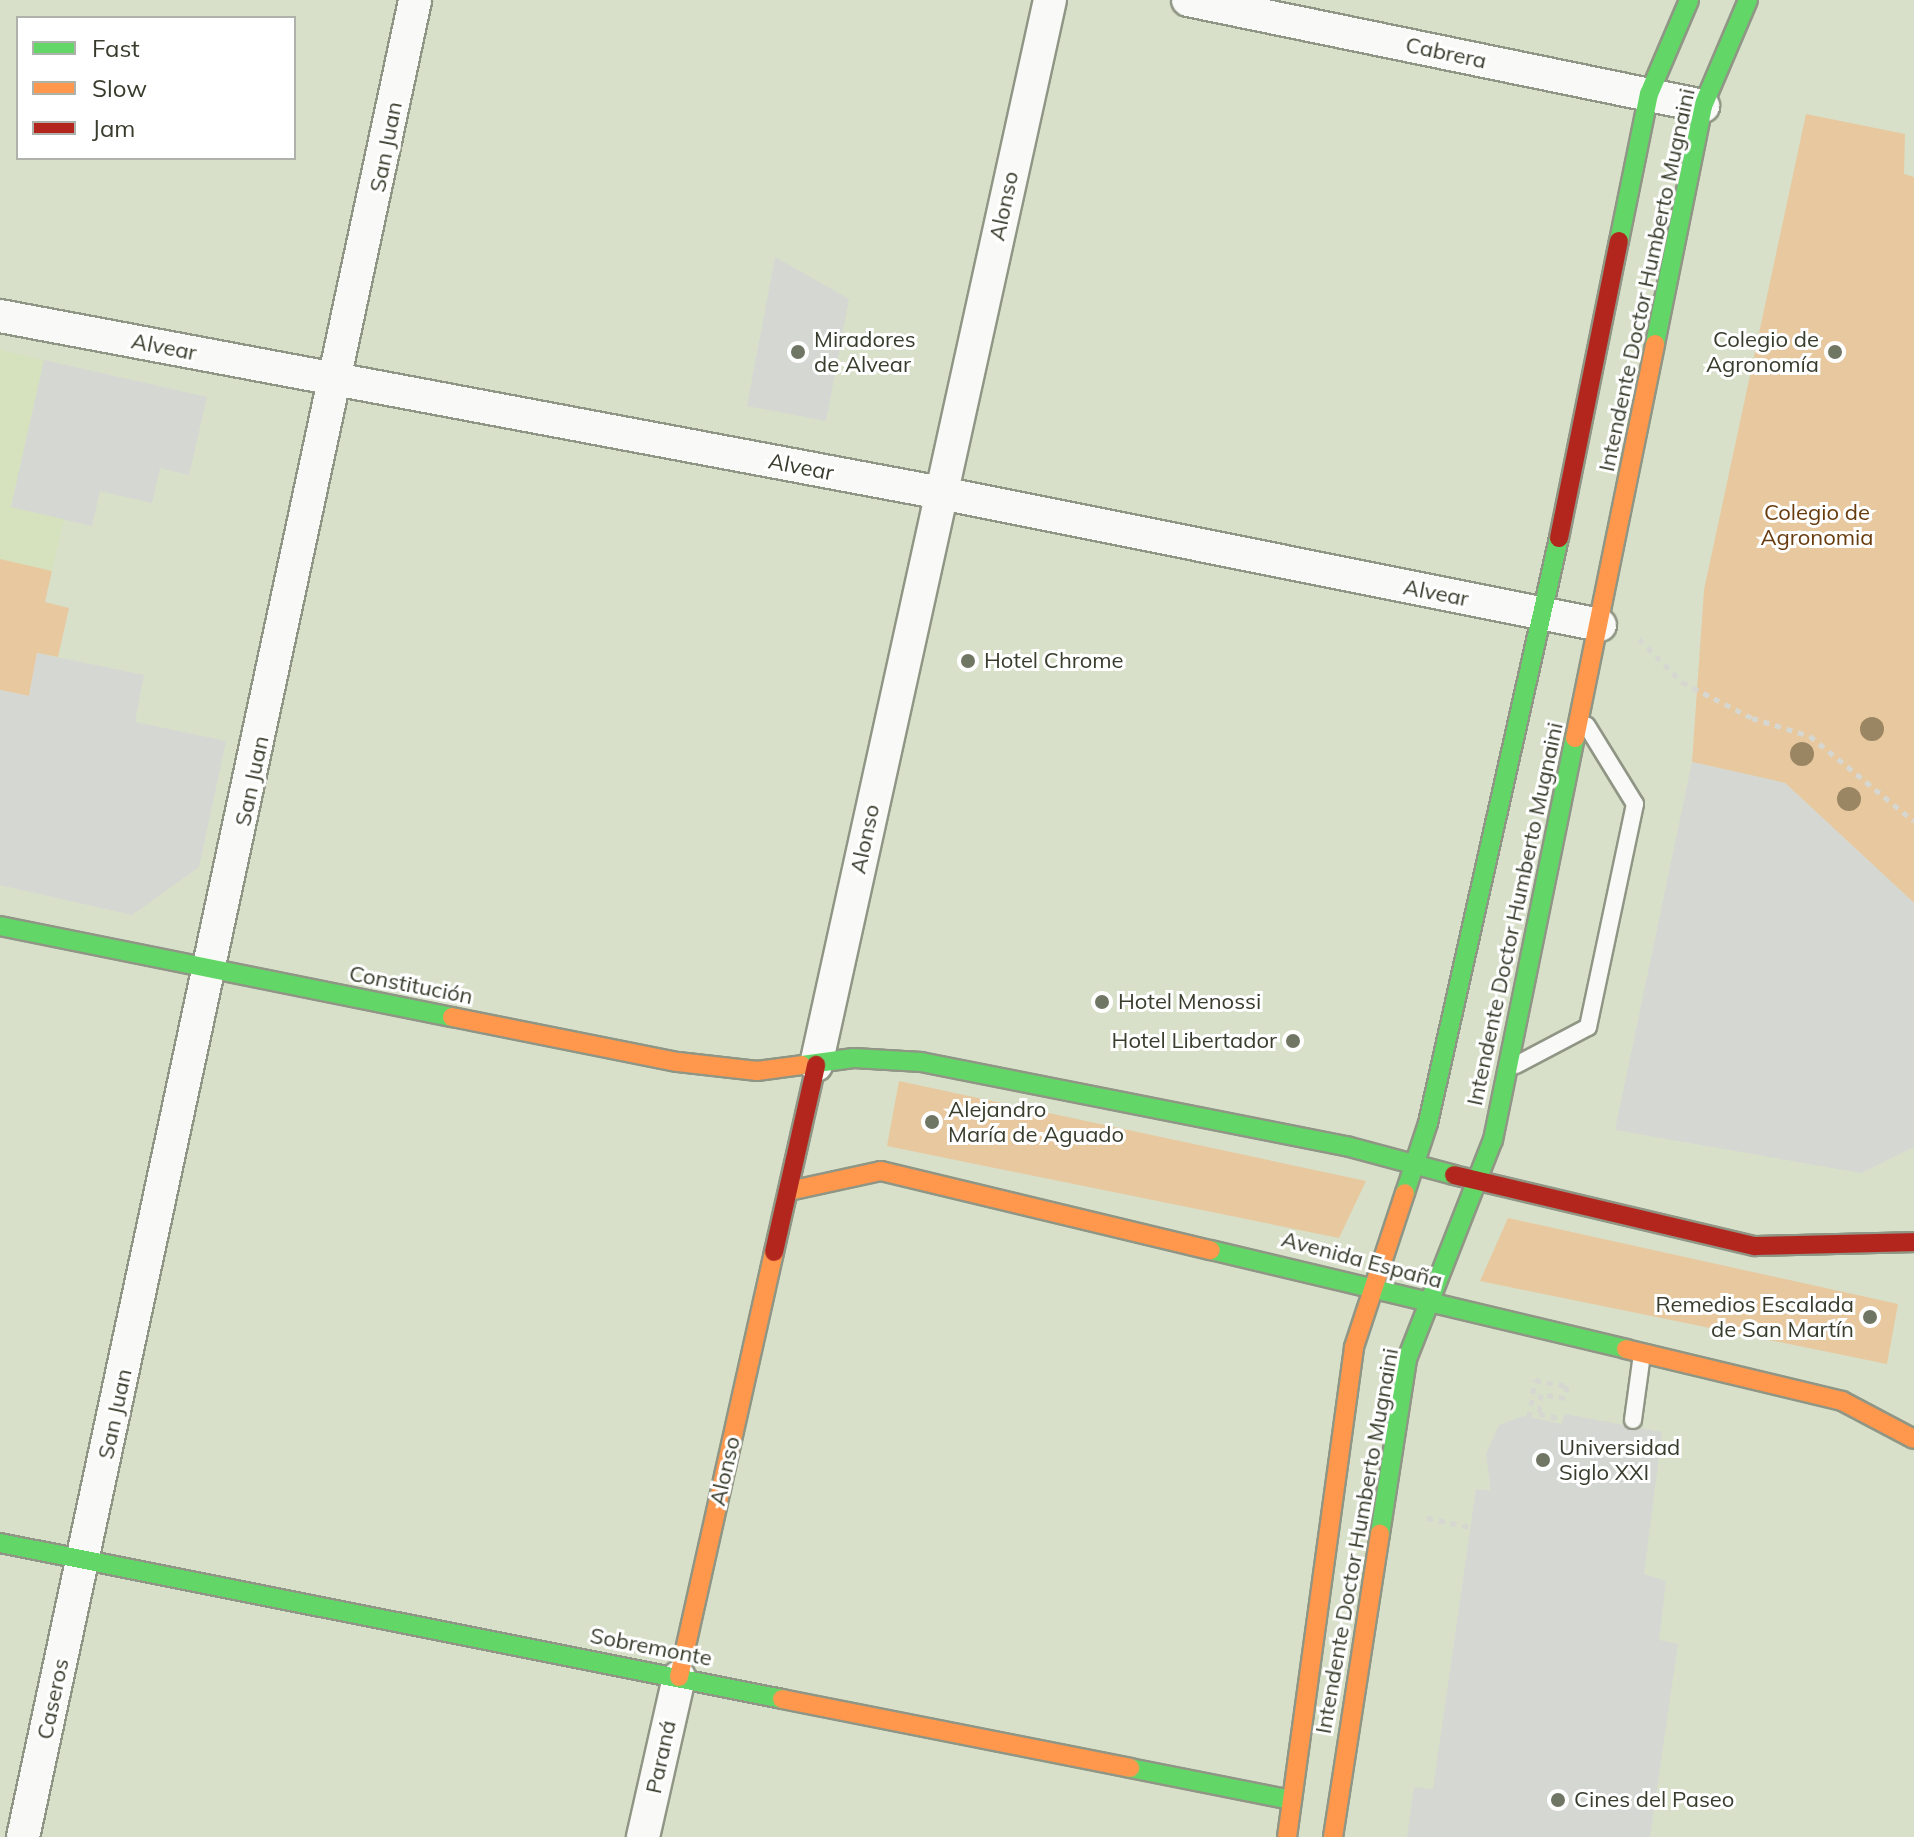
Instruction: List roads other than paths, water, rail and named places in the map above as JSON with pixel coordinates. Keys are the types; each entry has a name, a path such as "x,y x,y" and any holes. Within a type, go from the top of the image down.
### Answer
{"main road":[{"name":"Intendente Doctor Humberto Mugnaini","path":"1287,1837 1354,1347 1373,1284 1417,1167 1543,615 1649,94 1689,0"},
{"name":"Intendente Doctor Humberto Mugnaini","path":"1333,1837 1407,1359 1479,1183 1507,1069 1581,717 1703,106 1748,0"},
{"name":"Constitución","path":"0,926 211,971 678,1062 757,1071 816,1065"},
{"path":"816,1065 854,1058 921,1062 1346,1146 1479,1183 1755,1246 1914,1242"},
{"name":"Alonso","path":"679,1677 816,1065"},
{"name":"Avenida España","path":"789,1191 881,1171 1373,1284 1432,1303 1842,1401 1914,1439"},
{"name":"Sobremonte","path":"0,1543 1292,1800"}],"street":[{"name":"San Juan","path":"84,1560 339,381 415,0"},
{"name":"Alonso","path":"816,1065 1050,0"},
{"name":"Cabrera","path":"1188,0 1703,106"},
{"name":"Alvear","path":"0,316 941,493 1600,625"},
{"name":"Caseros","path":"23,1837 84,1560"},
{"name":"Paraná","path":"643,1837 679,1677"}],"lane":[{"path":"1507,1069 1588,1027 1635,804 1581,717"},
{"path":"1633,1420 1642,1354"}],"place":[{"name":"Miradores de Alvear","path":"798,352"},
{"name":"Colegio de Agronomía","path":"1835,352"},
{"name":"Hotel Chrome","path":"968,661"},
{"name":"Hotel Menossi","path":"1102,1002"},
{"name":"Hotel Libertador","path":"1293,1041"},
{"name":"Alejandro María de Aguado","path":"932,1122"},
{"name":"Remedios Escalada de San Martín","path":"1870,1317"},
{"name":"Universidad Siglo XXI","path":"1543,1460"},
{"name":"Cines del Paseo","path":"1558,1800"}],"park label":[{"name":"Colegio de Agronomia","path":"1817,524"}]}
